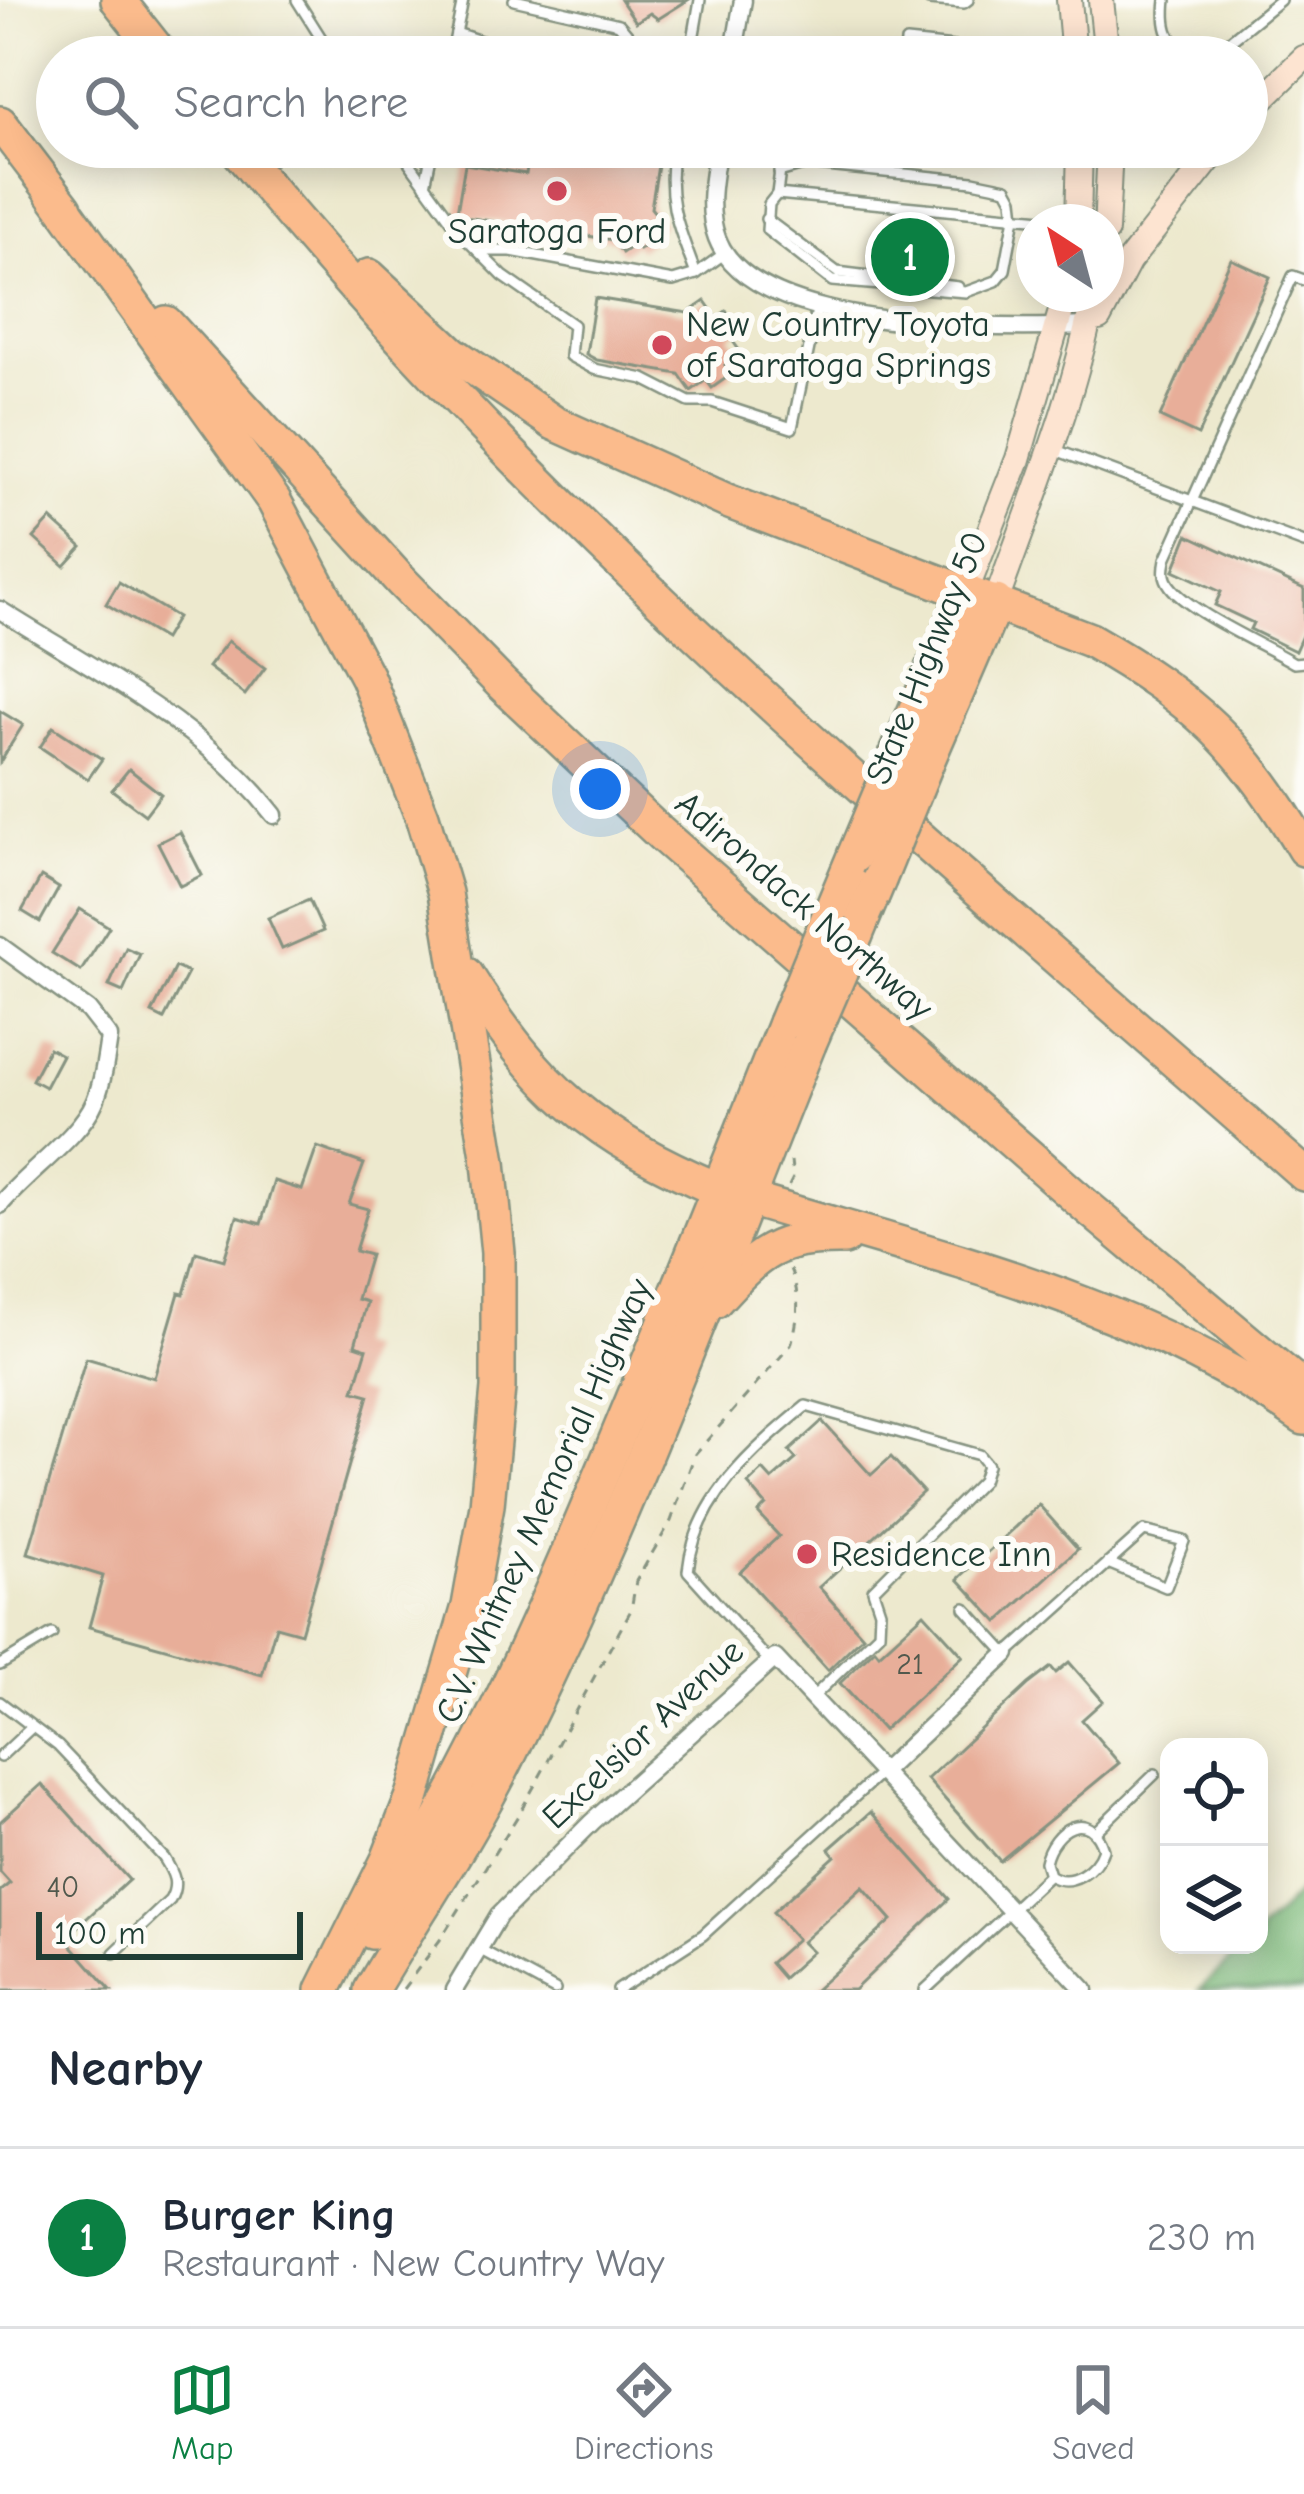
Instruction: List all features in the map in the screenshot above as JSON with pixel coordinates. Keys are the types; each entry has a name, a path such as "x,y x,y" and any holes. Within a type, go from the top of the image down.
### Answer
{"highway":[{"path":"118,0 146,36"},
{"name":"Adirondack Northway","path":"0,124 52,193 400,581 501,683 661,834 820,974 1304,1388"},
{"path":"255,168 374,311 707,647 1304,1174"},
{"path":"259,168 452,352 554,423 727,501 1090,640 1180,698 1248,762 1304,849"},
{"path":"52,193 252,469 302,550 367,677 400,757 445,892 459,962 498,1253 498,1388 487,1504 455,1662 413,1796 388,1860 323,1990"},
{"name":"State Highway 50","path":"797,1034 831,911 854,856 914,753 981,597"},
{"name":"State Highway 50","path":"797,1034 867,930 883,892 914,753"},
{"path":"459,962 500,1027 550,1087 580,1115 672,1170 747,1199 1106,1312 1229,1370 1304,1418"},
{"name":"C.V. Whitney Memorial Highway","path":"371,1990 502,1769 613,1534 747,1199 797,1034"},
{"name":"C.V. Whitney Memorial Highway","path":"335,1990 458,1790 747,1199"},
{"path":"698,1321 752,1260 778,1245 807,1237 878,1238"}],"main road":[{"path":"1101,0 1105,36"},
{"path":"1069,1 1072,36"},
{"path":"1268,93 1304,58"},
{"path":"1077,204 1079,168"},
{"path":"1107,204 1109,168"},
{"path":"1082,358 1129,260 1202,168"},
{"name":"State Highway 50","path":"981,597 1062,312"},
{"name":"State Highway 50","path":"981,597 1053,449 1082,358 1091,312"}],"street":[{"path":"737,36 743,0"},
{"path":"716,168 711,215 725,253 759,284 818,305 886,320 951,327 1088,326"},
{"path":"0,610 180,724 250,784 274,815"},
{"path":"0,946 88,1010 109,1037 94,1104 72,1136 26,1174 0,1205"},
{"path":"882,1772 1007,1654"},
{"name":"Excelsior Avenue","path":"454,1990 499,1916 592,1822 775,1658 1085,1990"}],"lane":[{"path":"297,0 320,36"},
{"path":"455,36 463,0"},
{"path":"514,0 619,24 629,36"},
{"path":"694,36 700,0"},
{"path":"929,0 968,0"},
{"path":"1047,0 1069,1"},
{"path":"1166,0 1170,36"},
{"path":"1233,36 1280,0"},
{"path":"456,33 464,36"},
{"path":"413,168 462,236 503,276 574,325 569,356 594,369 644,380 688,402 712,401 792,428 818,305"},
{"path":"425,185 429,168"},
{"path":"670,168 671,207 696,274"},
{"path":"779,168 767,230 832,280 976,290 996,281 1005,270 1015,217 1007,188 846,168"},
{"path":"779,172 793,168"},
{"path":"777,194 1015,217"},
{"path":"478,251 511,251 673,281 696,274 725,253"},
{"path":"1304,280 1293,276 1163,574 1171,588 1193,605 1294,663 1304,662"},
{"path":"1053,449 1304,543"},
{"path":"770,1662 688,1571 690,1551 706,1513 734,1470 806,1406 979,1455 987,1465 982,1481 874,1590 879,1633 812,1698"},
{"path":"965,1608 1007,1654 1108,1563 1144,1531 1184,1541 1166,1587 1108,1563"},
{"path":"0,1665 52,1634"},
{"path":"0,1702 58,1746 175,1875 176,1890 170,1900 114,1953"},
{"path":"0,1757 32,1727"},
{"path":"618,1990 703,1935 882,1772"},
{"path":"1095,1832 1155,1774"},
{"path":"1080,1823 1095,1832 1102,1849 1095,1864 1076,1878 1056,1880 1049,1875 1045,1862 1055,1837 1067,1826 1080,1823"},
{"path":"925,1990 1049,1875"},
{"path":"479,1949 555,1990"}],"path":[{"path":"867,930 883,892"},
{"path":"747,1199 793,1178 791,1156"},
{"path":"402,1990 440,1940 519,1814 632,1610 636,1581 671,1521 695,1454 790,1345 798,1323 799,1288 778,1245"}],"green space":[{"path":"1304,1888 1304,1990 1199,1990 1237,1954 1268,1954 1268,1923"}],"building":[{"path":"621,0 688,0 658,19 650,13 636,22"},
{"name":"Saratoga Ford","path":"464,168 526,174 527,168 658,168 651,208 664,224 639,250 635,244 622,253 613,240 459,216"},
{"path":"916,241 942,243 939,276 879,268 881,242 915,245"},
{"path":"1231,259 1270,277 1198,435 1160,417"},
{"name":"New Country Toyota of Saratoga Springs","path":"595,298 688,313 705,301 717,318 726,311 740,330 730,337 741,353 725,365 732,374 712,388 706,380 691,391 679,374 586,354"},
{"path":"51,519 82,547 65,566 34,538"},
{"path":"1188,535 1304,589 1304,631 1295,651 1215,605 1221,592 1174,570"},
{"path":"119,582 177,617 164,639 106,604"},
{"path":"228,641 265,668 245,695 208,667"},
{"path":"0,711 23,725 0,762"},
{"path":"53,727 102,759 88,779 40,747"},
{"path":"129,769 161,794 145,815 112,790"},
{"path":"180,832 202,875 180,886 158,843"},
{"path":"41,877 59,888 40,922 22,911"},
{"path":"309,900 323,931 282,949 268,918"},
{"path":"80,909 109,927 81,971 52,953"},
{"path":"126,948 140,954 123,992 109,986"},
{"path":"175,967 188,973 164,1019 152,1013"},
{"path":"49,1048 62,1055 45,1087 32,1080"},
{"path":"317,1147 364,1164 349,1204 368,1209 355,1251 370,1255 357,1299 367,1302 355,1345 367,1349 354,1391 369,1395 301,1633 276,1626 262,1675 89,1627 103,1576 28,1553 86,1358 154,1378 196,1252 224,1260 237,1217 261,1224 274,1181 302,1190"},
{"name":"Residence Inn","path":"822,1421 871,1475 891,1457 923,1492 819,1587 863,1636 828,1670 740,1572 779,1536 758,1513 766,1505 748,1484 763,1470 772,1480 796,1459 789,1451"},
{"path":"1039,1505 1078,1549 998,1622 958,1579"},
{"path":"924,1613 963,1656 883,1730 840,1683 875,1649 879,1654"},
{"path":"1069,1662 1103,1701 1082,1720 1119,1763 1000,1861 927,1779 1029,1684 1051,1667 1056,1673"},
{"path":"42,1784 129,1880 65,1938 111,1990 0,1990 0,1891 10,1883 0,1872 0,1822"},
{"path":"871,1812 949,1899 854,1990 815,1990 892,1920 863,1887 802,1942 812,1952 783,1978 770,1963 797,1939 773,1912 835,1856 829,1849"}],"place":[{"name":"Saratoga Ford","path":"557,191"},
{"name":"Burger King","path":"910,257"},
{"name":"New Country Toyota of Saratoga Springs","path":"662,345"},
{"name":"Residence Inn","path":"807,1554"}]}
